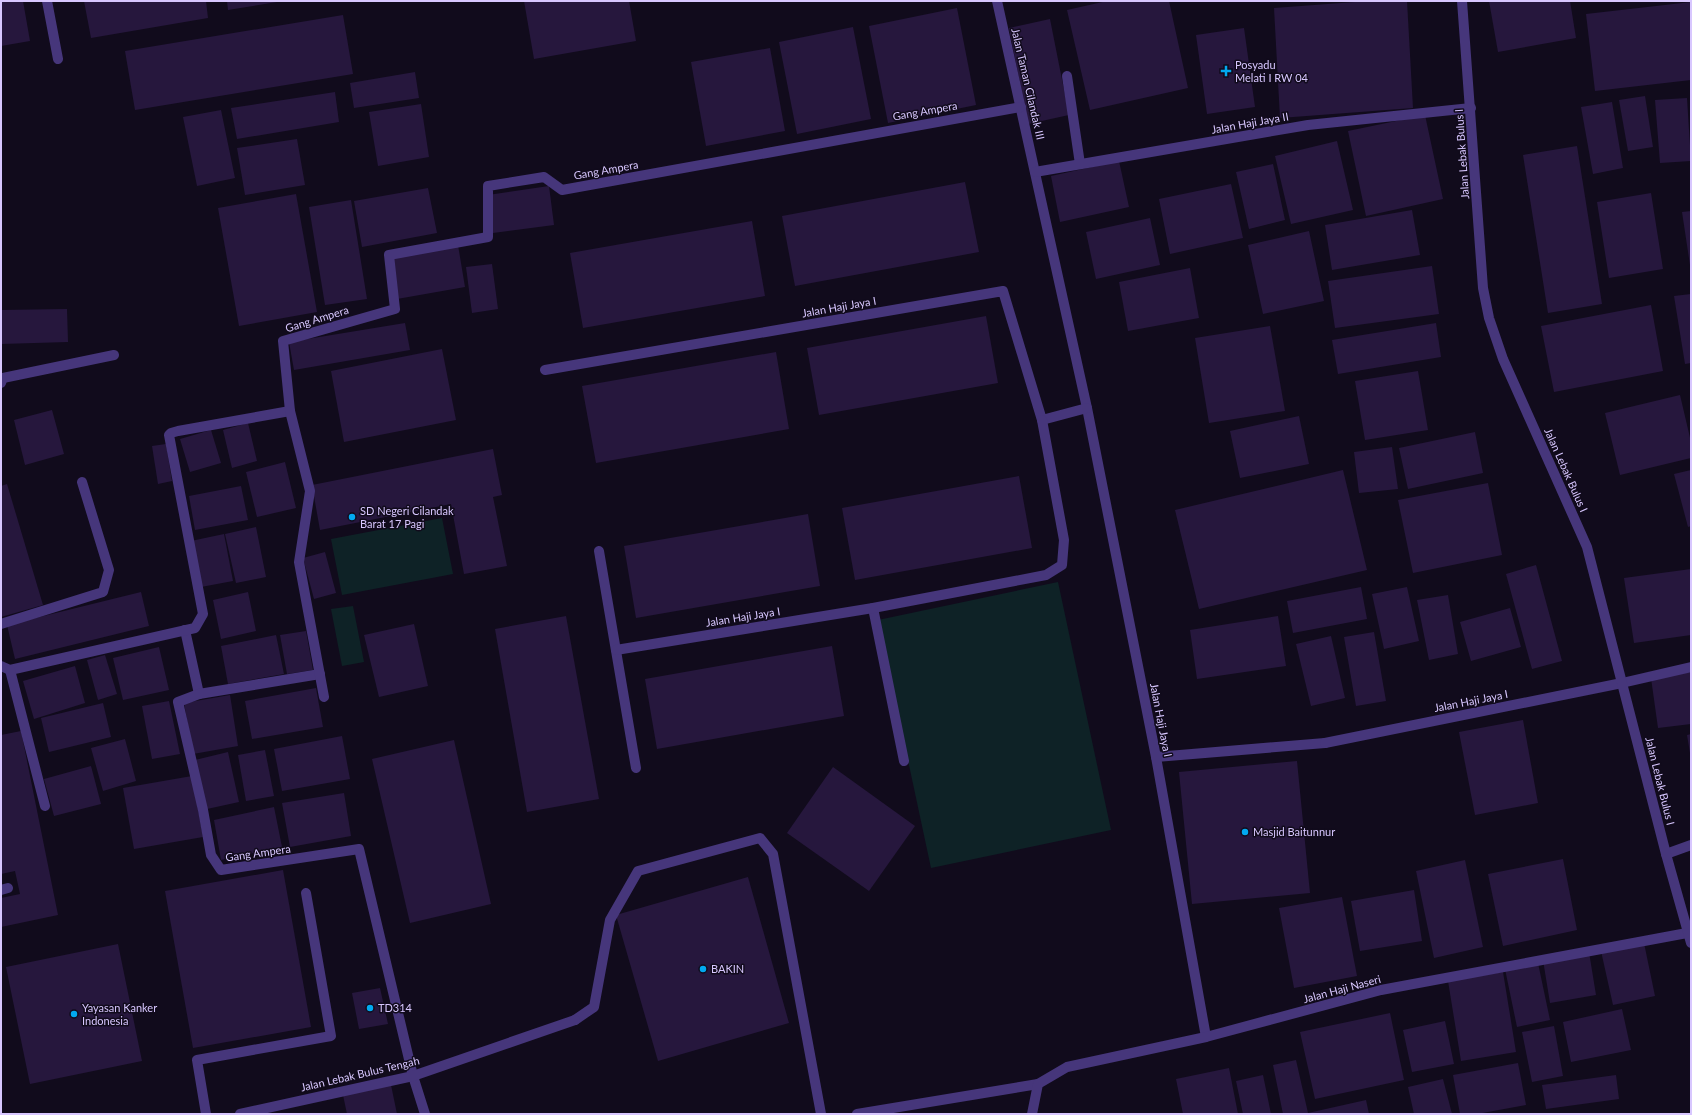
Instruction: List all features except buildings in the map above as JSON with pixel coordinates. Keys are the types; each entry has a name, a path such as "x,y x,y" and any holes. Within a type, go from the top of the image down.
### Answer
{"street":[{"path":"47,1 58,59"},
{"name":"Jalan Taman Cilandak III","path":"997,1 1036,172"},
{"name":"Jalan Lebak Bulus I","path":"1462,1 1483,288 1489,318 1503,359 1587,547 1666,854 1691,943"},
{"path":"1067,76 1080,164"},
{"name":"Gang Ampera","path":"324,697 300,562 310,492 290,411 283,342 395,308 389,255 488,237 488,186 544,177 562,190 1022,106"},
{"name":"Jalan Haji Jaya II","path":"1036,172 1308,125 1471,108"},
{"name":"Jalan Haji Jaya I","path":"1036,172 1088,408 1156,756 1206,1037"},
{"name":"Jalan Haji Jaya I","path":"545,370 1003,291 1042,420 1064,540 1062,566 1046,575 873,608 616,650"},
{"path":"1,383 3,378 114,355"},
{"path":"1042,420 1088,408"},
{"path":"46,806 5,668 195,628 203,614 169,435 178,431 290,411"},
{"path":"1,624 103,592 109,570 82,482"},
{"path":"599,551 636,768"},
{"path":"873,608 904,761"},
{"path":"185,630 199,694"},
{"name":"Jalan Haji Jaya I","path":"1156,756 1325,743 1622,683 1691,667"},
{"name":"Gang Ampera","path":"320,674 199,694 178,702 203,810 211,855 221,870 359,849 413,1076"},
{"name":"Jalan Lebak Bulus Tengah","path":"240,1114 413,1076 575,1020 594,1007 610,920 638,871 760,838 773,854 821,1114"},
{"path":"1666,854 1691,845"},
{"path":"206,1114 197,1060 331,1036 306,893"},
{"name":"Jalan Haji Naseri","path":"1038,1084 1067,1067 1206,1037 1381,990 1687,933"},
{"path":"413,1076 425,1114"},
{"path":"856,1114 1038,1084 1032,1114"}],"green space":[{"path":"442,518 453,574 342,595 331,539"},
{"path":"1058,582 1111,830 931,868 878,620"},
{"path":"353,606 364,662 342,666 331,609"}],"place":[{"name":"Posyadu Melati I RW 04","path":"1226,71"},
{"name":"SD Negeri Cilandak Barat 17 Pagi","path":"352,517"},
{"name":"Masjid Baitunnur","path":"1245,832"},
{"name":"BAKIN","path":"703,969"},
{"name":"TD314","path":"370,1008"},
{"name":"Yayasan Kanker Indonesia","path":"74,1014"}]}
